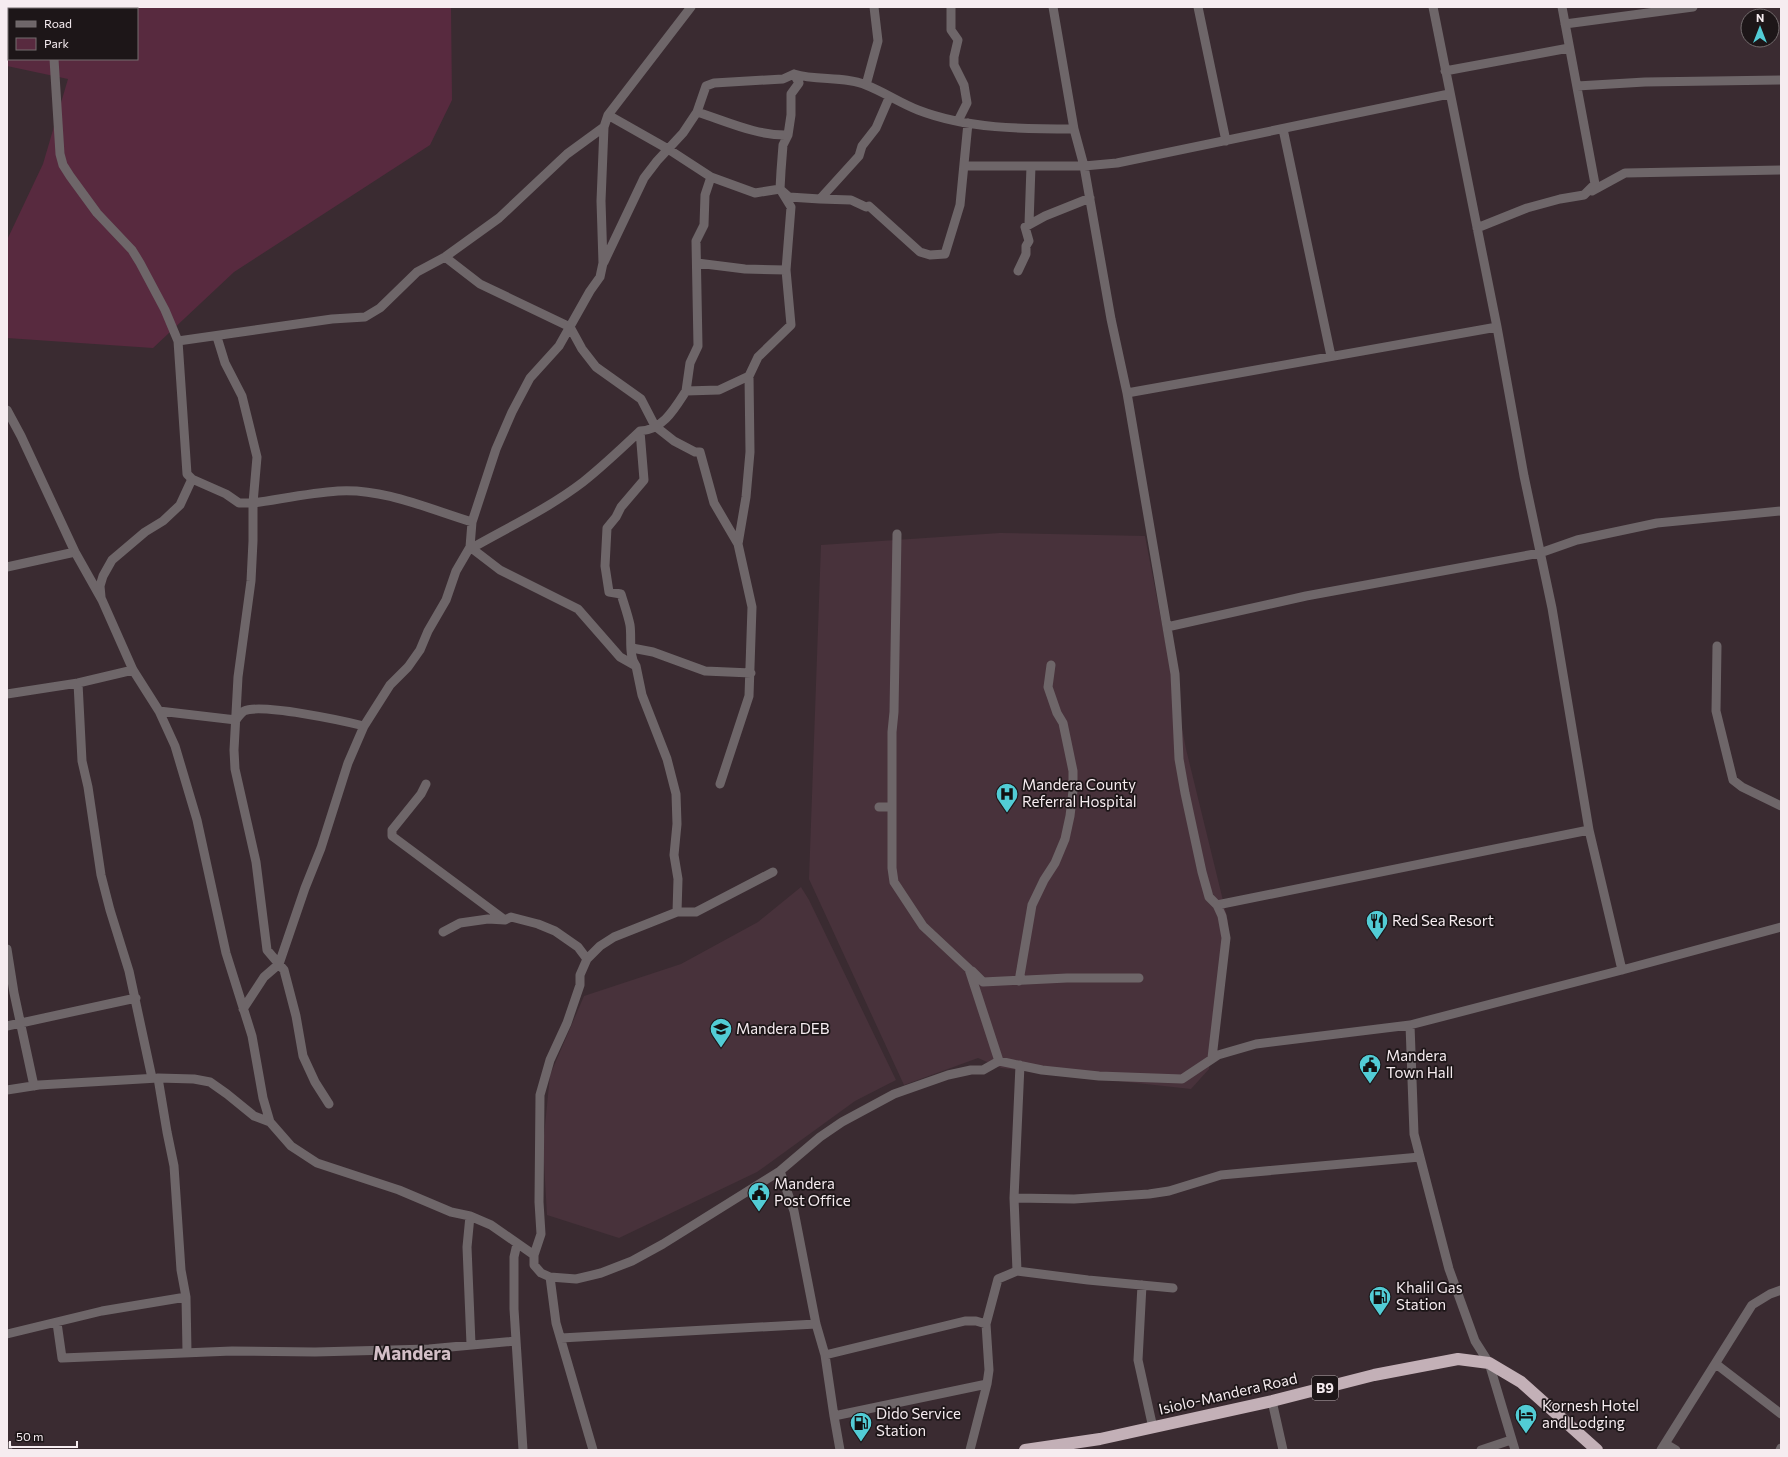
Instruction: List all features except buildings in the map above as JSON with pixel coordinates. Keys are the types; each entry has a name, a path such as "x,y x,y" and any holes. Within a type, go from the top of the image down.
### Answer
{"highway":[{"name":"Isiolo-Mandera Road","path":"1033,1450 1100,1440 1272,1401 1374,1375 1439,1361 1458,1359 1489,1363 1521,1382 1597,1450"}],"street":[{"path":"603,263 601,200 604,127 608,115 691,7"},
{"path":"866,85 878,41 874,7"},
{"path":"951,7 950,30 958,40 954,57 954,65 964,85 967,103 958,121"},
{"path":"1053,7 1074,129 1084,166 1111,319 1127,393 1175,674 1179,760 1185,793 1209,897 1217,905 1222,916 1226,938 1212,1058"},
{"path":"1198,7 1226,141"},
{"path":"1433,7 1449,94 1497,327 1540,553 1552,608 1567,706 1589,830 1622,970"},
{"path":"1562,7 1595,184 1584,195"},
{"path":"1565,24 1637,10 1693,7"},
{"path":"1445,71 1569,48"},
{"path":"54,60 60,154 64,165 97,213 132,250 165,310 178,341 187,474 192,479 226,494 239,503 253,503 338,491 367,493 383,495 472,522"},
{"path":"738,544 746,497 750,452 748,376 758,357 791,325 786,270 791,207 780,189 783,145 788,135 791,115 791,94 799,83 794,74"},
{"path":"471,547 472,522 496,449 512,412 530,378 559,346 590,291 600,277 603,263 644,178 657,161 683,133 697,112 706,86 724,82 783,79 794,74 806,78 826,78 866,85 889,98 919,110 968,123 1012,128 1074,129"},
{"path":"1576,86 1645,82 1781,80"},
{"path":"964,166 1084,166 1135,160 1176,150 1226,141 1449,94"},
{"path":"820,199 859,156 862,146 876,128 889,98"},
{"path":"697,112 748,129 778,136 788,135"},
{"path":"608,115 668,149 711,177 755,193 780,189"},
{"path":"780,189 789,197 851,200 866,208 869,206 920,252 930,255 946,254 958,217 968,123"},
{"path":"178,341 217,337 246,331 332,319 365,317 380,308 417,272 445,256 499,218 567,154 604,127"},
{"path":"1283,129 1331,356"},
{"path":"1029,224 1031,166"},
{"path":"1477,228 1527,208 1560,199 1584,195 1625,173 1781,170"},
{"path":"243,1009 253,991 264,977 279,964 305,888 321,848 348,763 364,726 390,685 408,666 420,650 428,631 446,600 456,571 471,547 568,493 610,460 640,430 650,430 670,415 686,391 690,363 698,346 696,241 704,225 705,195 711,177"},
{"path":"1018,271 1026,254 1026,246 1029,241 1025,227 1090,198"},
{"path":"445,256 480,284 570,327 582,349 596,368 641,399 655,426 674,441 694,452 700,452 714,503 738,544 752,607 751,673 749,696 746,709 720,784"},
{"path":"697,263 745,269 786,270"},
{"path":"1127,393 1497,327"},
{"path":"217,337 225,363 242,396 257,457 253,503 253,541 250,582 241,650 236,720 234,750 235,769 256,862 267,950 284,970 291,993 303,1056 315,1082 329,1104"},
{"path":"686,391 719,390 748,376"},
{"path":"7,410 21,436 75,552 102,600 133,670 159,711 175,746 197,820 219,927 252,1036 263,1098 270,1122 291,1146 316,1163 399,1190 451,1212 470,1216 491,1225 534,1255"},
{"path":"640,430 644,480 621,507 616,517 607,528 605,566 609,592 621,594 625,606 630,623 632,660 636,666 642,696 667,759 676,794 677,824 674,855 678,879 677,912"},
{"path":"102,600 100,586 103,576 112,560 120,556 145,532 163,521 180,505 192,479"},
{"path":"1167,627 1306,596 1540,553 1576,540 1657,523 1781,511"},
{"path":"896,534 896,632 892,732 892,868 894,882 923,926 984,982 1082,977 1139,978"},
{"path":"471,547 500,570 578,609 620,657 636,666"},
{"path":"7,567 75,552"},
{"path":"1717,646 1716,711 1733,780 1742,787 1781,806"},
{"path":"632,648 653,652 706,671 751,673"},
{"path":"1019,981 1032,905 1044,880 1055,863 1065,839 1072,804 1073,771 1063,723 1057,713 1048,687 1051,665"},
{"path":"7,694 78,683 133,670"},
{"path":"78,683 79,740 101,875 110,910 130,971 174,1166 181,1270 186,1297 187,1352"},
{"path":"236,720 244,711 256,710 323,716 364,726"},
{"path":"159,711 236,720"},
{"path":"426,784 421,794 392,830 392,836 505,920"},
{"path":"880,807 892,808"},
{"path":"1217,905 1589,830"},
{"path":"773,872 696,912 677,912 614,937 600,946 587,959 580,975 580,985 569,1017 550,1060 540,1096 541,1234 534,1255 534,1265 541,1274 550,1277 576,1279 601,1273 632,1261 663,1244 780,1170 820,1137 842,1122 889,1097 948,1075 971,1070 983,1070 999,1061 1042,1070 1099,1076 1182,1079 1212,1058 1236,1048 1256,1044 1410,1025 1780,929"},
{"path":"443,932 460,923 488,919 505,920 511,917 538,924 555,931 578,947 587,959"},
{"path":"7,949 20,1023 30,1058 34,1086"},
{"path":"969,969 999,1061"},
{"path":"7,1026 136,998"},
{"path":"1410,1025 1414,1134 1449,1269 1475,1340 1489,1363 1514,1450"},
{"path":"1017,1271 1014,1198 1020,1066"},
{"path":"7,1090 34,1086 155,1078 194,1079 210,1082 254,1116 270,1122"},
{"path":"1014,1198 1074,1199 1149,1194 1169,1191 1221,1175 1420,1157"},
{"path":"780,1170 794,1211 816,1324 825,1354 840,1450"},
{"path":"470,1216 467,1247 471,1344"},
{"path":"517,1244 514,1257 516,1341 523,1450"},
{"path":"970,1450 987,1384 988,1370 986,1324 998,1279 1017,1271 1173,1288"},
{"path":"550,1277 556,1323 593,1450"},
{"path":"1142,1285 1138,1360 1153,1428"},
{"path":"1676,1450 1664,1447 1752,1305 1770,1294 1781,1290"},
{"path":"7,1334 102,1311 186,1297"},
{"path":"825,1354 965,1321 976,1321 986,1324"},
{"path":"57,1323 62,1358 187,1352 429,1349 516,1341"},
{"path":"561,1338 816,1324"},
{"path":"1716,1364 1781,1414"},
{"path":"834,1416 987,1384"},
{"path":"1272,1401 1283,1450"},
{"path":"1482,1450 1511,1440"},
{"path":"7,1446 8,1450"}],"shaded area":[{"name":"Mandera County Referral Hospital","path":"1000,533 1145,536 1186,749 1228,921 1209,1069 1191,1089 1001,1068 978,1058 904,1085 809,879 821,545"},
{"name":"Mandera DEB","path":"801,887 809,900 896,1080 855,1101 757,1172 619,1238 547,1215 543,1146 550,1075 584,996 681,964 758,922"}],"green space":[{"path":"7,7 451,7 452,100 430,145 234,272 153,348 7,338 7,240 43,164 68,79 7,66"}],"place":[{"name":"Mandera County Referral Hospital","path":"1007,814"},
{"name":"Red Sea Resort","path":"1377,940"},
{"name":"Mandera DEB","path":"721,1048"},
{"name":"Mandera Town Hall","path":"1370,1084"},
{"name":"Mandera Post Office","path":"759,1212"},
{"name":"Khalil Gas Station","path":"1380,1316"},
{"name":"Kornesh Hotel and Lodging","path":"1526,1434"},
{"name":"Dido Service Station","path":"861,1442"}],"district":[{"name":"Mandera","path":"412,1353"}]}
